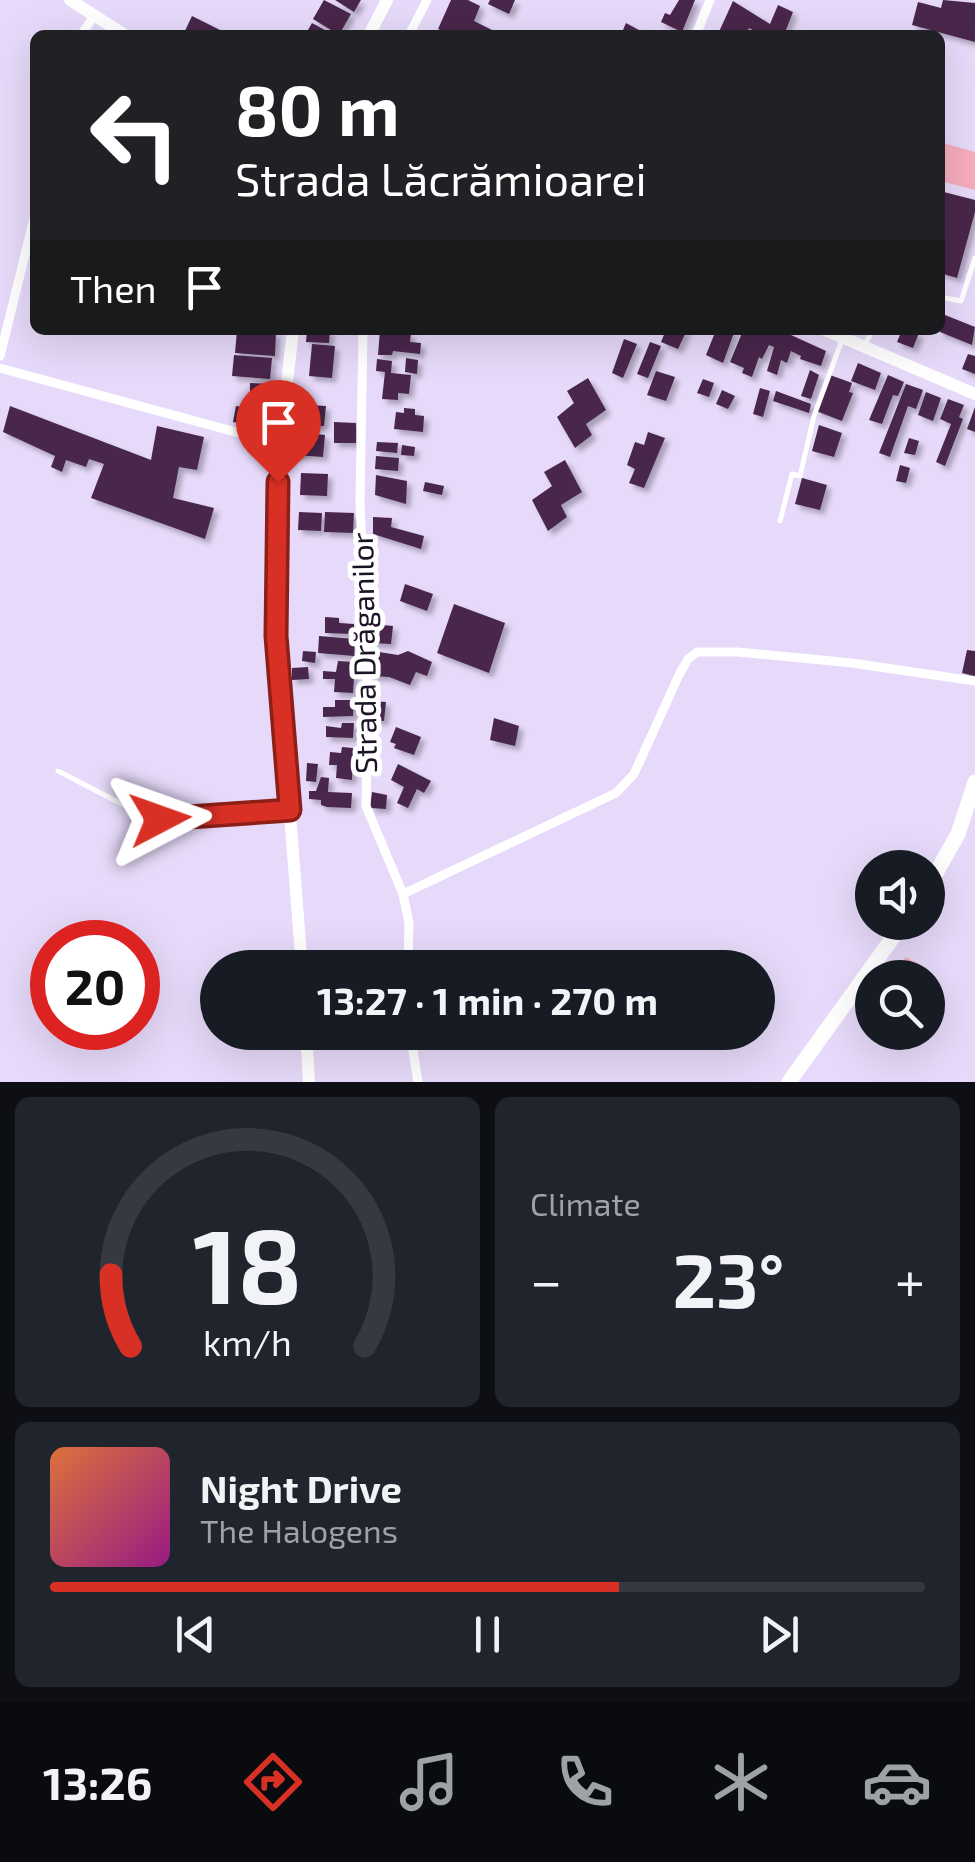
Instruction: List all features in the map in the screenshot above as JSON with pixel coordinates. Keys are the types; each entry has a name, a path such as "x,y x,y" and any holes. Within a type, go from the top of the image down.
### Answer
{"main road":[{"path":"70,0 117,30"},
{"path":"372,30 387,0"},
{"path":"291,335 280,444 276,636 301,950"},
{"path":"836,335 975,394"},
{"path":"945,861 963,835 975,782"},
{"path":"789,1082 891,940"},
{"path":"307,1050 308,1082"}],"street":[{"path":"412,30 427,0"},
{"path":"698,30 710,0"},
{"path":"84,30 94,16"},
{"path":"0,356 30,234"},
{"name":"Strada Drăganilor","path":"363,335 360,500 368,703 366,806 403,894 409,922 408,950"},
{"path":"0,368 280,444"},
{"path":"403,894 616,793 634,774 688,658 697,652 852,663 975,681"},
{"path":"413,1050 418,1082"}],"lane":[{"path":"945,298 961,301 975,258"},
{"path":"864,346 870,335"},
{"path":"780,520 792,474 800,476 814,416 843,338"},
{"path":"58,772 149,818 290,810"}],"shaded area":[{"path":"945,143 975,152 975,190 945,182"}],"building":[{"path":"324,0 351,14 342,30 331,30 313,19"},
{"path":"335,0 361,0 354,12"},
{"path":"451,0 468,0 480,6 474,21 492,30 440,30"},
{"path":"490,0 515,0 509,14 488,4"},
{"path":"679,0 695,0 683,30 661,22 665,13 670,15"},
{"path":"943,0 975,3 975,42 945,34 945,30 912,25 918,2 941,8"},
{"path":"733,1 770,24 778,5 793,12 786,30 720,30"},
{"path":"192,16 220,30 185,30"},
{"path":"945,192 975,200 957,278 945,274"},
{"path":"945,315 975,327 972,345 945,334"},
{"path":"237,335 276,335 275,356 235,353"},
{"path":"307,335 330,335 329,343 306,342"},
{"path":"380,335 411,335 410,342 421,343 420,354 393,351 392,355 378,355"},
{"path":"664,335 685,335 678,349 661,342"},
{"path":"714,335 733,335 723,363 706,355"},
{"path":"741,335 791,335 826,351 821,366 800,359 791,351 787,363 781,360 777,375 767,371 774,347 769,345 762,359 759,357 752,377 730,362"},
{"path":"900,335 918,335 913,348 897,342"},
{"path":"624,339 637,344 623,378 612,373"},
{"path":"650,342 661,346 648,378 637,374"},
{"path":"312,344 335,346 332,378 309,376"},
{"path":"968,354 975,356 975,374 962,369"},
{"path":"234,355 272,358 270,379 232,376"},
{"path":"406,358 418,360 417,374 405,372"},
{"path":"377,359 392,361 391,373 411,375 409,394 398,393 398,400 382,399 385,372 376,371"},
{"path":"858,363 881,373 875,390 851,381"},
{"path":"810,370 819,375 811,399 801,396"},
{"path":"656,371 675,377 666,401 647,395"},
{"path":"830,375 852,383 849,392 853,393 842,421 816,411"},
{"path":"888,375 904,382 898,396 893,395 882,424 869,420"},
{"path":"588,378 606,410 586,424 592,435 575,448 557,417 574,403 567,391"},
{"path":"703,379 714,383 709,397 697,393"},
{"path":"250,383 271,384 270,403 250,402"},
{"path":"906,384 923,390 916,409 908,406 890,457 879,453"},
{"path":"760,388 770,391 763,417 753,414"},
{"path":"722,390 735,396 728,409 716,404"},
{"path":"776,391 811,404 809,413 773,401"},
{"path":"926,392 941,398 933,421 918,415"},
{"path":"948,399 964,405 959,417 963,419 945,466 936,462 951,424 940,419"},
{"path":"308,405 326,406 324,426 307,425"},
{"path":"10,406 151,460 157,426 204,437 197,470 179,467 173,498 214,508 205,539 91,498 104,464 89,459 86,467 66,460 62,472 51,467 55,456 3,432"},
{"path":"236,406 269,412 266,428 233,422"},
{"path":"975,407 975,432 967,429"},
{"path":"404,408 415,409 415,415 424,416 423,432 394,429 396,412 404,413"},
{"path":"334,422 356,423 356,443 334,443"},
{"path":"819,425 842,433 834,457 812,451"},
{"path":"296,432 325,435 323,457 294,455"},
{"path":"648,432 665,438 644,488 629,483 635,469 627,465 635,442 644,445"},
{"path":"909,438 919,441 915,455 904,453"},
{"path":"377,442 398,443 397,453 376,451"},
{"path":"402,445 415,447 414,456 401,455"},
{"path":"376,456 399,458 398,471 375,469"},
{"path":"565,460 582,492 561,505 567,517 548,531 532,500 552,486 544,472"},
{"path":"900,465 910,468 906,483 896,481"},
{"path":"301,473 328,474 327,496 300,495"},
{"path":"376,475 407,481 406,504 375,495"},
{"path":"802,478 827,485 820,510 795,504"},
{"path":"425,482 444,486 442,495 423,491"},
{"path":"299,512 322,513 321,531 298,530"},
{"path":"325,512 354,513 353,533 324,532"},
{"path":"373,517 392,518 391,527 424,536 421,549 373,534"},
{"path":"405,584 433,594 427,611 400,601"},
{"path":"454,604 505,623 489,673 437,653"},
{"path":"325,617 354,624 354,634 325,633"},
{"path":"373,624 393,626 391,644 372,643"},
{"path":"319,636 355,639 354,656 318,653"},
{"path":"967,650 975,651 975,676 962,673"},
{"path":"303,651 316,652 315,663 302,661"},
{"path":"373,651 398,655 408,651 432,662 427,676 416,672 410,685 372,676"},
{"path":"338,661 355,662 353,693 334,692 335,679 323,679 323,671 336,672"},
{"path":"308,667 309,679 292,680 292,668"},
{"path":"335,700 354,700 353,716 323,717 323,707 335,707"},
{"path":"372,701 386,702 384,721 372,720"},
{"path":"494,718 519,726 515,746 490,740"},
{"path":"342,723 354,723 353,738 326,737 326,726 341,728"},
{"path":"396,727 421,737 414,755 394,748 396,744 390,742"},
{"path":"342,747 353,748 352,780 336,778 337,765 329,765 330,752 341,753"},
{"path":"307,763 318,764 316,782 306,781"},
{"path":"398,764 431,781 424,793 417,789 408,808 397,803 404,787 391,780"},
{"path":"321,777 329,778 328,792 352,793 351,808 327,807 321,805 321,800 309,799 309,791 316,791"},
{"path":"372,792 387,795 386,809 370,808"}],"route":[{"path":"160,819 290,810 276,636 278,482"}]}
